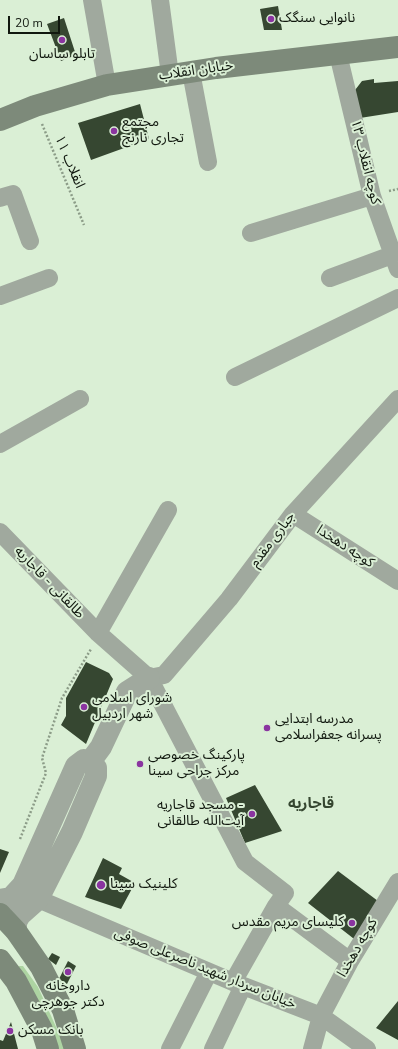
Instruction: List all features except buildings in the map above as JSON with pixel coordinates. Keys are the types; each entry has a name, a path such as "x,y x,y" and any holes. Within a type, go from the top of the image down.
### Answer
{"main road":[{"name":"خیابان انقلاب","path":"0,120 35,106 107,85 192,72 398,48"},
{"path":"0,914 16,931 40,967 63,1010 75,1049"},
{"path":"30,951 2,963 16,981 42,1030 48,1049"}],"street":[{"path":"92,0 107,85"},
{"path":"160,0 170,75"},
{"name":"کوچه انقلاب ۱۳","path":"338,54 372,196 395,262"},
{"path":"192,72 208,162"},
{"path":"0,198 13,194 30,241"},
{"path":"251,233 372,196"},
{"path":"330,278 395,262"},
{"path":"0,296 49,278"},
{"path":"235,377 398,298"},
{"path":"0,444 80,399"},
{"name":"جباری مقدم","path":"149,678 164,675 230,599 293,514 398,399"},
{"path":"98,633 168,510"},
{"name":"کوچه دهخدا","path":"293,514 398,581"},
{"name":"طالقانی - قاجاریه","path":"0,532 98,633 149,678 246,862 285,893 276,906 238,984 213,1049"},
{"path":"90,762 101,747 127,692 149,678"},
{"path":"0,900 11,898 20,889 52,823 76,766 84,760 90,762 96,768 96,776 72,832 38,900 20,915 16,922 16,931"},
{"name":"کوچه دهخدا","path":"312,1049 321,1016 350,961 398,882"},
{"name":"خیابان سردار شهید ناصرعلی صوفی","path":"38,900 238,984 321,1016 367,1049"},
{"path":"276,906 350,961"},
{"path":"170,1049 209,972"}],"path":[{"name":"انقلاب ۱۱","path":"35,106 84,225"},
{"path":"18,845 46,773 42,758 62,698 98,633"}],"green space":[{"path":"19,966 23,966 38,987 66,1049 59,1049 31,991 17,971"}],"place":[{"name":"نانوایی سنگک","path":"271,19"},
{"name":"تابلو ساسان","path":"62,40"},
{"name":"مجتمع تجاری نارنج","path":"114,131"},
{"name":"شورای اسلامی شهر اردبیل","path":"84,707"},
{"name":"مدرسه ابتدایی پسرانه جعفراسلامی","path":"267,728"},
{"name":"پارکینگ خصوصی مرکز جراحی سینا","path":"140,764"},
{"name":"مسجد قاجاریه - آیت‌الله طالقانی","path":"252,814"},
{"name":"کلینیک سینا","path":"101,885"},
{"name":"کلیسای مریم مقدس","path":"352,923"},
{"name":"داروخانه دکتر جوهرچی","path":"68,972"},
{"name":"بانک مسکن","path":"10,1031"}],"district":[{"name":"قاجاریه","path":"311,804"}]}
